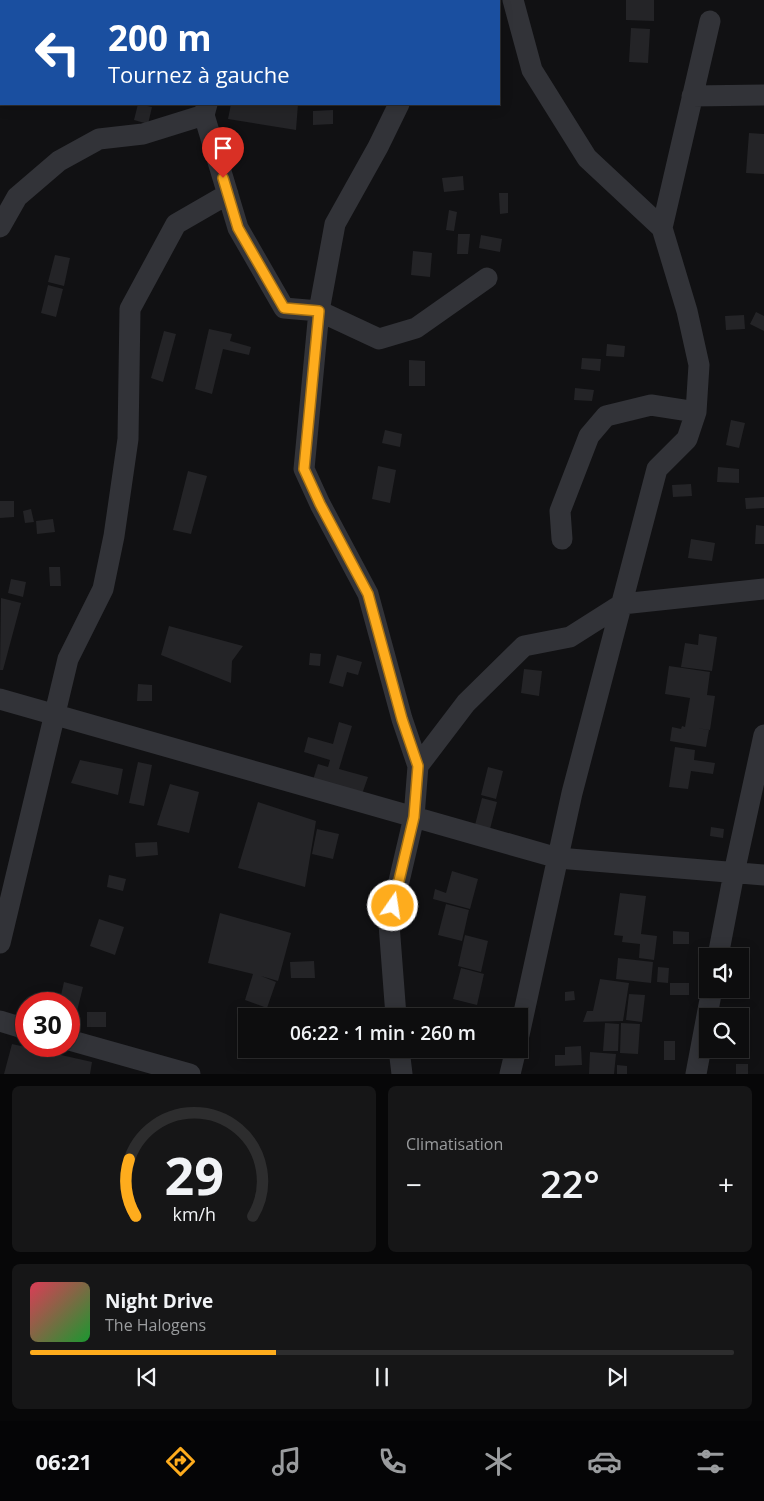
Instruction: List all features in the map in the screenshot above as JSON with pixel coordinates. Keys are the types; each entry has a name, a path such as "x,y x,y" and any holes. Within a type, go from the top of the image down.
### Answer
{"street":[{"path":"513,0 532,70 587,158 662,228"},
{"path":"525,1008 572,793 657,469 687,439 696,412 699,365 687,310 662,228 710,21"},
{"path":"692,96 764,95"},
{"path":"395,1008 388,924 414,817 418,766 402,719 368,594 320,504 304,469 319,311 335,224 378,147 399,105"},
{"path":"0,227 17,197 59,161 99,139 144,134 205,109 238,228 284,308 319,311 379,339 416,328 487,278"},
{"path":"0,942 68,659 103,589 114,536 128,439 130,309 176,224 228,194"},
{"path":"562,539 560,510 589,436 606,416 650,405 696,412"},
{"path":"418,766 466,703 524,646 570,637 622,604 764,589"},
{"path":"0,699 558,858 764,875"},
{"path":"720,948 764,735"},
{"path":"696,1074 710,998"},
{"path":"0,1021 15,1025"},
{"path":"80,1044 154,1069 190,1074"},
{"path":"401,1058 402,1074"},
{"path":"510,1074 514,1058"}],"building":[{"path":"626,0 654,0 654,21 626,20"},
{"path":"631,28 650,29 648,63 629,62"},
{"path":"138,105 152,107 148,124 134,120"},
{"path":"231,105 298,105 296,130 228,119"},
{"path":"333,110 333,124 313,125 313,111"},
{"path":"749,133 764,134 764,174 746,173"},
{"path":"463,176 464,190 444,192 442,178"},
{"path":"499,193 508,193 508,213 500,214"},
{"path":"449,210 457,212 454,231 446,230"},
{"path":"458,234 470,234 468,254 457,254"},
{"path":"481,235 502,239 500,252 479,248"},
{"path":"413,251 432,253 430,277 411,275"},
{"path":"55,255 70,258 64,286 48,282"},
{"path":"48,285 63,289 56,317 41,313"},
{"path":"756,312 764,316 764,331 750,324"},
{"path":"744,315 745,329 726,330 725,316"},
{"path":"209,329 232,334 230,341 251,347 249,355 223,349 212,394 195,389"},
{"path":"164,331 176,334 163,382 151,378"},
{"path":"607,344 625,346 624,357 606,356"},
{"path":"582,358 601,359 600,371 581,369"},
{"path":"409,360 425,361 425,386 409,386"},
{"path":"575,388 594,390 592,401 574,400"},
{"path":"731,420 745,423 739,448 726,445"},
{"path":"385,430 402,434 400,447 382,443"},
{"path":"378,466 396,470 390,503 372,499"},
{"path":"718,467 739,469 739,483 717,482"},
{"path":"188,471 207,476 191,534 173,530"},
{"path":"691,484 692,496 673,497 672,485"},
{"path":"764,497 764,508 746,509 745,498"},
{"path":"0,501 14,501 14,517 0,518"},
{"path":"31,509 34,522 25,523 23,511"},
{"path":"53,519 55,532 37,534 36,521"},
{"path":"756,525 764,526 764,544 755,544"},
{"path":"691,539 715,543 712,561 688,558"},
{"path":"49,567 60,567 61,586 50,586"},
{"path":"11,579 26,582 23,597 8,593"},
{"path":"1,598 21,603 3,670 0,670"},
{"path":"169,626 243,646 232,661 231,683 161,655"},
{"path":"699,634 717,637 712,671 681,667 685,643 698,645"},
{"path":"310,653 321,654 320,666 309,665"},
{"path":"337,655 362,662 358,675 347,672 343,687 329,683"},
{"path":"669,666 710,672 707,695 715,696 710,730 696,728 709,730 706,747 670,741 672,727 681,729 682,726 685,727 690,698 665,694"},
{"path":"524,669 542,671 539,696 521,693"},
{"path":"138,684 152,685 152,701 137,701"},
{"path":"339,722 352,726 339,769 368,777 362,794 313,780 318,764 328,767 330,760 304,752 308,737 333,744"},
{"path":"675,747 695,750 694,760 715,763 713,774 691,771 688,789 669,787"},
{"path":"80,760 123,769 118,795 71,783"},
{"path":"138,762 152,765 144,806 129,803"},
{"path":"488,767 503,771 496,799 481,795"},
{"path":"170,784 199,792 189,833 157,825"},
{"path":"482,798 497,802 490,829 475,825"},
{"path":"258,802 316,821 305,887 238,868"},
{"path":"711,827 724,829 723,838 710,836"},
{"path":"317,829 339,834 333,859 312,854"},
{"path":"157,842 158,855 136,857 135,843"},
{"path":"452,871 478,879 470,909 433,899 435,889 446,893"},
{"path":"109,875 126,879 123,891 107,887"},
{"path":"620,893 646,896 641,934 657,936 654,960 639,958 640,944 622,942 623,936 614,935"},
{"path":"446,904 469,910 462,941 438,935"},
{"path":"220,913 291,933 278,981 261,976 276,982 267,1008 245,1000 253,974 208,963"},
{"path":"99,919 124,927 115,955 90,946"},
{"path":"673,931 689,932 689,944 673,944"},
{"path":"465,935 488,941 481,972 458,966"},
{"path":"618,958 653,962 651,983 616,979"},
{"path":"314,961 315,978 291,978 290,962"},
{"path":"658,967 669,968 668,983 657,982"},
{"path":"461,968 484,974 477,1005 453,999"},
{"path":"600,979 629,983 623,1021 583,1022 587,1011 593,1011"},
{"path":"64,982 83,987 80,999 80,992 62,992"},
{"path":"670,983 689,983 689,995 670,995"},
{"path":"574,991 575,1000 565,1001 565,992"},
{"path":"629,994 645,995 642,1022 626,1020"},
{"path":"87,1012 106,1012 106,1027 87,1027"},
{"path":"605,1023 619,1024 618,1051 603,1051"},
{"path":"621,1023 640,1024 638,1054 620,1053"},
{"path":"664,1041 675,1041 675,1060 664,1060"},
{"path":"12,1044 15,1045 15,1057 70,1057 92,1062 90,1074 4,1074"},
{"path":"581,1046 582,1065 555,1066 555,1055 565,1055 565,1047"},
{"path":"590,1052 616,1054 614,1074 589,1074"},
{"path":"736,1064 748,1064 748,1074 736,1074"},
{"path":"617,1065 627,1066 627,1074 617,1074"}],"route":[{"path":"223,178 238,228 284,308 319,311 304,469 320,504 368,594 402,719 418,766 414,817 393,906"}]}
